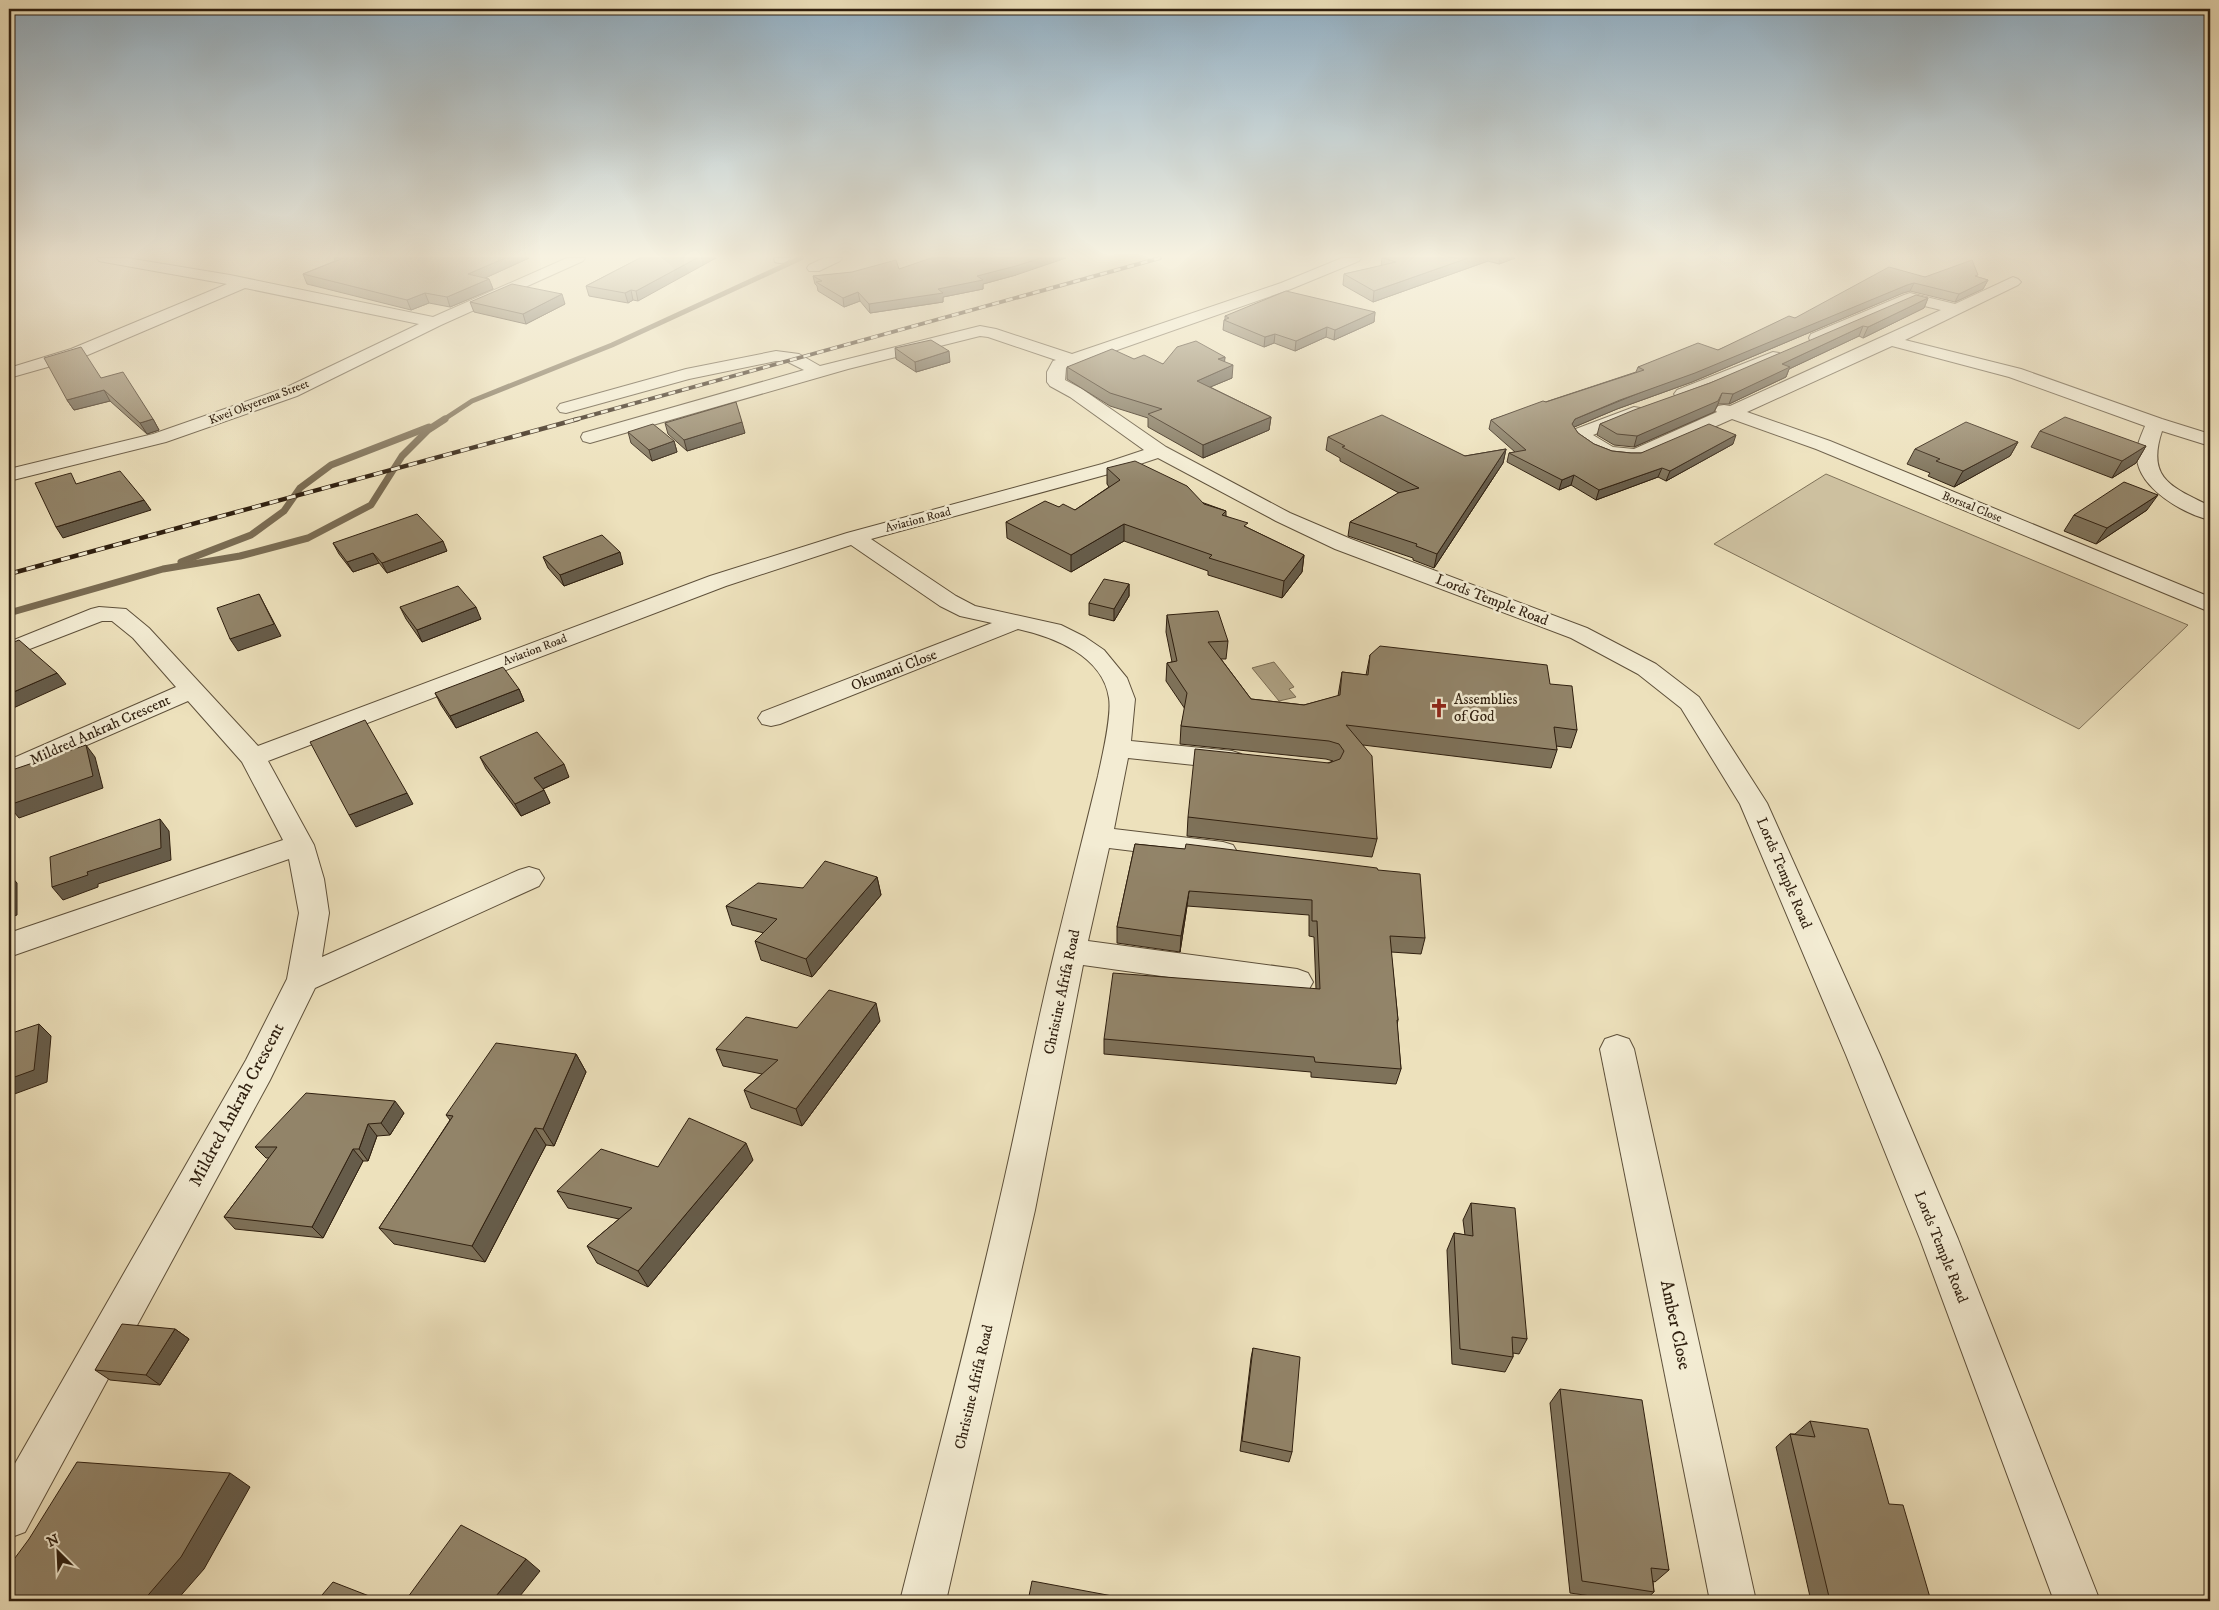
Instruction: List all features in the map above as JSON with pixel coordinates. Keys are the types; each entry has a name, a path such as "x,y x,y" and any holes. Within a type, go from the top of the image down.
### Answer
{"street":[{"path":"9,373 76,353 123,333"},
{"name":"Kwei Okyerema Street","path":"9,475 158,438 248,408 291,392 412,333"},
{"path":"590,437 818,372 972,333"},
{"path":"993,333 1072,360"},
{"path":"1150,333 1059,365 1056,372 1056,382 1076,393 1160,451"},
{"path":"1805,344 1830,333"},
{"path":"1651,406 1580,434 1591,444 1607,452 1623,456 1637,455 1907,333"},
{"path":"1890,341 2015,373 2155,423 2210,440"},
{"name":"Borstal Close","path":"1787,351 1673,397 1733,413 1823,445 2210,605"},
{"path":"566,408 686,374 776,356 798,358 818,372"},
{"path":"2155,423 2146,457 2151,474 2165,490 2210,514"},
{"name":"Aviation Road","path":"253,757 718,582 854,537 1090,474 1160,451"},
{"name":"Lords Temple Road","path":"1160,451 1283,517 1343,544 1579,633 1647,669 1690,703 1753,803 1859,1046 1939,1239 2077,1601"},
{"name":"Christine Afrifa Road","path":"854,537 948,602 968,611 1053,630 1077,642 1096,655 1115,678 1122,699 1116,748 1098,837 1070,951 1016,1210 923,1601"},
{"name":"Mildred Ankrah Crescent","path":"9,650 99,614 118,614 141,633 253,757 300,845 309,879 314,913 303,979 258,1070 9,1516"},
{"name":"Okumani Close","path":"771,718 1016,622"},
{"name":"Mildred Ankrah Crescent","path":"9,770 191,690"},
{"path":"1116,748 1260,763"},
{"path":"1098,837 1247,855"},
{"path":"9,945 300,845"},
{"path":"303,979 529,878"},
{"path":"1070,951 1296,982"},
{"name":"Amber Close","path":"1618,1049 1733,1601"}],"shaded area":[{"path":"1826,474 2188,625 2079,729 1714,544"},
{"path":"1274,662 1294,687 1289,689 1296,697 1279,701 1252,668"}],"building":[{"path":"1256,333 1313,333 1296,341 1275,334 1265,337"},
{"path":"1753,333 1791,333 1695,373 1620,400 1575,419 1572,424 1578,433 1594,444 1612,451 1631,453 1641,453 1709,424 1736,435 1670,471 1662,468 1599,490 1574,475 1562,480 1509,453 1526,450 1491,420 1543,401 1546,402 1644,370 1638,367 1698,343 1718,350"},
{"path":"1827,333 1848,333 1782,364 1790,367 1733,394 1722,393 1718,401 1637,436 1617,434 1600,424 1710,383"},
{"path":"931,340 949,351 915,362 895,348"},
{"path":"1196,341 1225,357 1218,359 1233,365 1197,381 1271,417 1203,445 1148,414 1162,409 1110,393 1067,367 1112,349 1134,359 1144,355 1163,364 1177,347"},
{"path":"81,347 101,378 123,372 153,419 140,423 104,390 67,400 44,358"},
{"path":"736,402 742,422 684,440 665,423"},
{"path":"1382,415 1465,456 1506,449 1437,554 1416,546 1417,544 1350,522 1398,493 1419,488 1342,447 1345,446 1328,437"},
{"path":"2065,417 2146,446 2122,461 2040,431"},
{"path":"1966,422 2018,442 1963,471 1936,461 1940,459 1915,449"},
{"path":"653,424 674,441 649,450 628,432"},
{"path":"1135,461 1187,486 1204,504 1226,511 1222,515 1248,523 1244,526 1304,555 1284,581 1209,558 1212,555 1124,524 1071,555 1006,522 1045,501 1059,507 1063,504 1075,510 1120,480 1107,468"},
{"path":"120,471 144,500 56,527 35,483 71,473 76,484"},
{"path":"2124,482 2158,495 2107,528 2074,515"},
{"path":"417,514 443,541 382,563 373,553 347,562 333,543"},
{"path":"602,535 620,552 560,575 543,557"},
{"path":"1104,579 1129,584 1114,609 1089,603"},
{"path":"458,586 476,607 417,630 400,607"},
{"path":"259,594 274,624 230,639 217,608"},
{"path":"1218,611 1228,641 1208,642 1251,699 1304,705 1340,695 1342,672 1368,675 1370,655 1380,646 1547,665 1550,684 1572,686 1577,730 1554,727 1557,750 1346,725 1372,756 1377,839 1188,817 1195,749 1329,763 1340,759 1344,751 1339,744 1329,741 1181,726 1187,693 1167,663 1177,661 1167,615"},
{"path":"19,640 57,673 9,694 9,644"},
{"path":"503,667 519,689 450,716 435,693"},
{"path":"365,720 407,793 349,815 310,742"},
{"path":"537,732 564,764 534,778 544,790 515,804 480,757"},
{"path":"86,745 93,776 9,805 9,771"},
{"path":"160,819 161,848 87,872 88,875 52,887 50,857"},
{"path":"1135,844 1185,849 1186,844 1420,874 1425,938 1390,936 1401,1069 1315,1062 1314,1057 1104,1039 1113,973 1320,989 1317,921 1312,921 1312,900 1189,891 1181,936 1117,927"},
{"path":"825,861 877,877 806,959 755,941 777,919 726,906 758,883 803,888"},
{"path":"829,990 876,1003 796,1109 744,1090 778,1060 716,1049 746,1017 797,1028"},
{"path":"39,1024 34,1070 9,1079 9,1034"},
{"path":"496,1043 576,1054 543,1129 535,1128 472,1246 379,1228 453,1116 446,1115"},
{"path":"306,1093 395,1101 381,1123 368,1124 359,1149 353,1149 312,1227 224,1217 277,1147 255,1147"},
{"path":"689,1118 746,1143 638,1271 587,1246 632,1208 557,1191 601,1149 658,1167"},
{"path":"1471,1203 1515,1208 1527,1339 1512,1337 1513,1357 1460,1349 1454,1233 1473,1236"},
{"path":"122,1324 175,1329 146,1375 95,1370"},
{"path":"1253,1348 1300,1357 1292,1452 1242,1441"},
{"path":"1560,1389 1642,1400 1669,1570 1651,1568 1654,1592 1582,1581"},
{"path":"1810,1421 1868,1429 1889,1504 1903,1505 1931,1601 1830,1601 1790,1434 1815,1437"},
{"path":"77,1462 230,1473 181,1557 143,1601 9,1601 9,1566 29,1539"},
{"path":"461,1525 526,1559 492,1601 405,1601"},
{"path":"1032,1581 1118,1597 1117,1601 1028,1601"},
{"path":"333,1582 382,1601 317,1601"}],"waterway":[{"path":"443,420 472,401 638,333"},
{"path":"9,613 163,569 240,556 308,538 371,505 402,456 428,430 445,419"},
{"path":"181,562 251,535 284,511 300,488 331,465 429,427"}],"railway":[{"path":"574,420 888,333"},
{"path":"9,574 578,419"}],"place":[{"name":"Assemblies of God","path":"1439,708"}]}
